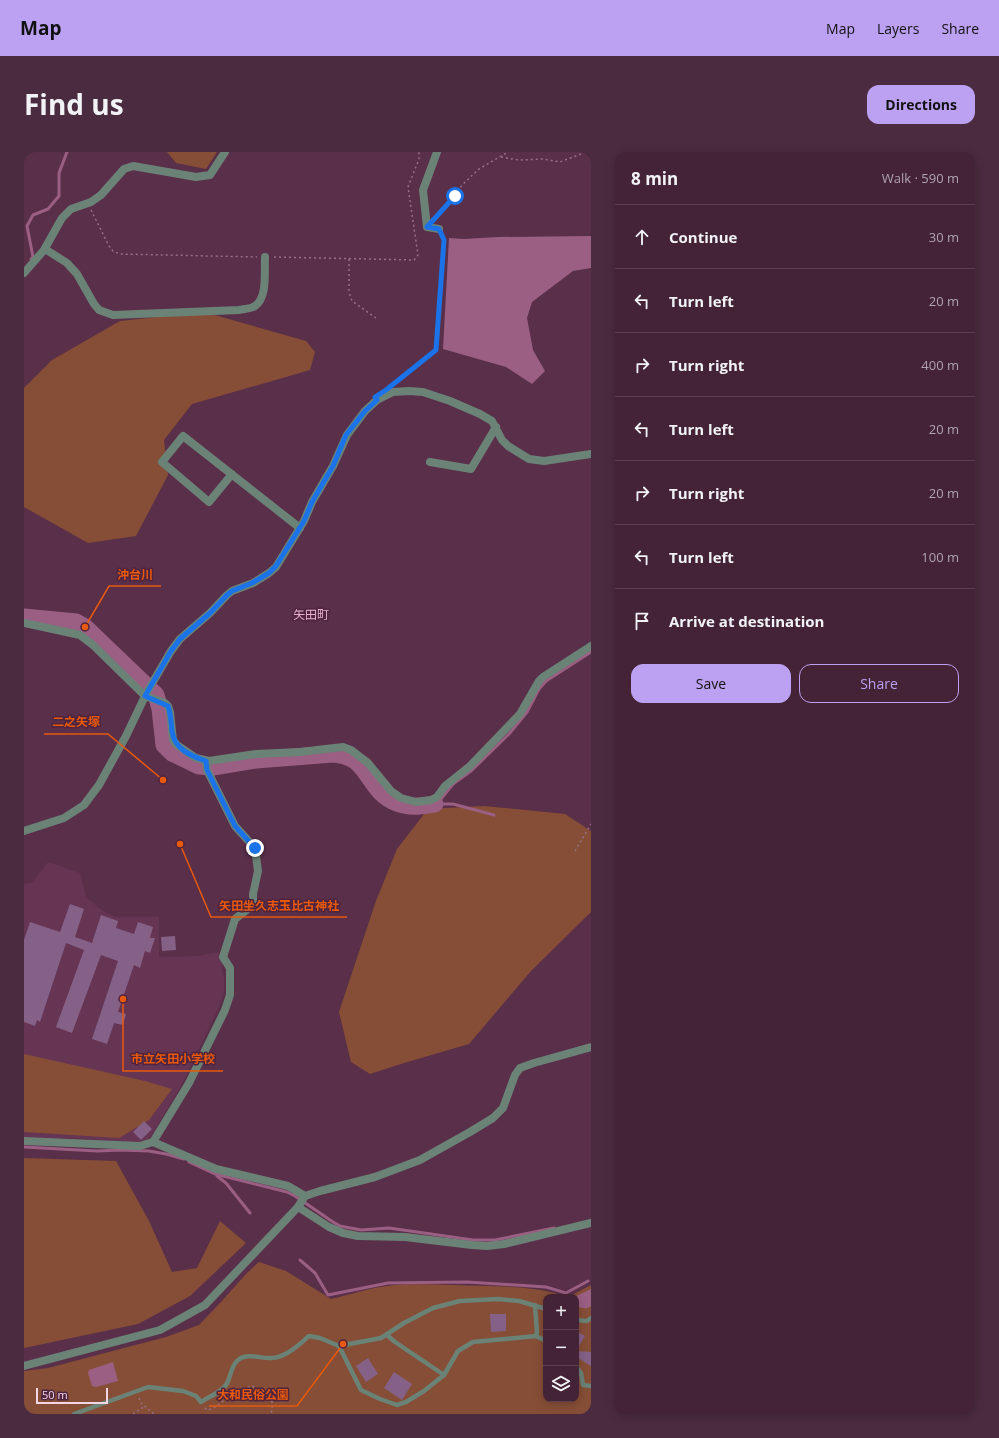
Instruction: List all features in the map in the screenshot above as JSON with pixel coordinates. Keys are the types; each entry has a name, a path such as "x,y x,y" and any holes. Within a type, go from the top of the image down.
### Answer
{"street":[{"path":"24,273 45,248 62,218 71,209 87,204 101,195 124,169 133,166 196,177 210,175 225,152"},
{"path":"437,152 423,190 427,227 439,229"},
{"path":"45,248 67,263 77,274 99,310 113,316 239,310 254,307 260,302 264,294 265,257"},
{"path":"24,831 64,818 84,805 102,779 126,736 147,691 171,651 180,639 210,613 227,595 232,591 252,583 269,573 276,566 300,528 312,502 333,466 346,435 365,411 377,400 393,392 423,392 480,414 492,421 502,440 508,446 529,459 544,461 591,454"},
{"path":"430,462 471,469 496,427"},
{"path":"232,474 209,502 162,462 183,436 232,474 300,528"},
{"path":"24,623 80,635 158,700 168,706 173,740 177,746 207,765 235,826 255,848 258,871 253,894 253,905 235,919 223,957 230,968 230,995 189,1083 153,1142"},
{"path":"207,765 256,754 300,752 343,747 351,750 368,763 391,792 406,800 416,802 431,800 437,797 448,783 470,766 511,725 526,707 539,681 543,677 591,646"},
{"path":"24,1366 160,1330 205,1305 298,1207 305,1196 375,1177 420,1160 493,1118 502,1108 515,1075 520,1068 591,1047"},
{"path":"24,1141 140,1146 153,1142 216,1169 288,1186 305,1196"},
{"path":"298,1207 329,1227 351,1235 405,1237 487,1246 504,1244 591,1224"}],"lane":[{"path":"74,1414 148,1388 183,1391 196,1396 201,1402 220,1391 226,1384 231,1370 238,1360 248,1356 273,1358 287,1353 309,1336 320,1338 339,1346 381,1338 404,1323 433,1308 460,1301 498,1299 519,1301 543,1308"},
{"path":"535,1305 536,1336"},
{"path":"579,1320 587,1321 591,1318"},
{"path":"387,1335 444,1375"},
{"path":"339,1346 361,1390 397,1405 406,1402 424,1391 444,1375 458,1351 473,1342 536,1336 543,1340"},
{"path":"579,1370 581,1373 583,1385 591,1386"}],"path":[{"path":"87,204 109,246 113,251 120,254 414,260 418,255 408,187 419,159 419,152"},
{"path":"427,227 455,196 462,185 479,169 508,152"},
{"path":"501,156 519,160 542,159 560,162 586,152"},
{"path":"392,386 436,350 444,240 439,229"},
{"path":"349,258 349,292 352,302 376,318"},
{"path":"575,851 591,824"},
{"path":"201,1402 202,1406 207,1410 212,1409 239,1390 252,1386 270,1396 273,1402 271,1414"},
{"path":"136,1392 141,1403 154,1414"},
{"path":"133,1414 144,1406"}],"shaded area":[{"path":"167,152 217,152 206,169 176,163"},
{"path":"591,236 591,268 573,271 532,302 527,318 533,350 545,371 532,384 506,367 443,349 449,238 464,239"},
{"path":"204,312 306,341 315,352 310,370 192,404 164,440 168,475 136,536 88,543 24,507 24,388 52,360 120,321"},
{"path":"484,806 565,814 591,831 591,912 531,971 469,1044 370,1074 351,1062 339,1012 376,901 397,849 428,809"},
{"path":"48,862 80,873 86,897 100,909 115,917 159,917 159,957 197,956 219,952 224,979 224,992 219,1007 182,1084 147,1143 138,1144 86,1139 24,1137 24,884 32,883"},
{"path":"24,1054 145,1081 172,1089 149,1120 119,1138 24,1132"},
{"path":"24,1158 116,1161 149,1221 172,1272 197,1268 220,1221 246,1243 190,1296 138,1324 24,1348"},
{"path":"259,1262 286,1271 331,1299 380,1287 413,1284 497,1286 526,1288 554,1293 558,1294 543,1294 543,1402 579,1402 579,1294 574,1294 591,1285 591,1414 24,1414 24,1371 48,1368 166,1337 199,1325"},
{"path":"591,1289 591,1306 585,1308 579,1307 579,1295"},
{"path":"113,1362 118,1381 96,1387 92,1386 88,1373 89,1370"}],"building":[{"path":"70,904 84,909 75,937 92,943 101,915 118,921 116,928 134,934 138,922 153,927 150,938 155,938 150,953 145,951 140,968 134,965 118,1012 126,1014 123,1025 114,1023 107,1044 92,1039 118,961 101,955 72,1033 56,1027 84,950 66,943 40,1022 37,1020 35,1026 24,1022 24,940 30,922 60,932"},
{"path":"175,936 176,950 162,951 161,937"},
{"path":"144,1121 152,1129 141,1140 133,1132"},
{"path":"490,1314 506,1314 506,1331 491,1332"},
{"path":"579,1333 585,1336 579,1346"},
{"path":"579,1351 591,1352 591,1366 579,1359"},
{"path":"368,1358 378,1374 366,1382 356,1366"},
{"path":"394,1372 412,1384 402,1400 384,1388"}],"waterway":[{"path":"31,259 33,257 27,226 33,215 48,209 59,196 59,173 67,152"},
{"path":"24,617 76,622 85,627 156,695 160,709 164,745 172,753 199,766 213,767 256,760 333,754 342,755 349,757 359,764 376,787 388,799 402,805 410,806 426,806 435,804"},
{"path":"435,804 453,784 471,771 509,734 527,712 539,689 546,681 591,652"},
{"path":"435,804 453,804 494,815"},
{"path":"24,1147 97,1151 149,1151 184,1159"},
{"path":"189,1162 215,1174 287,1192 340,1226 361,1230 389,1228 473,1240 495,1240 554,1228"},
{"path":"217,1176 226,1183 250,1213"},
{"path":"300,1260 315,1273 328,1295 388,1283 467,1282 546,1287 566,1293 588,1281"}],"place":[{"name":"沖台川","path":"85,627"},
{"name":"二之矢塚","path":"163,780"},
{"name":"矢田坐久志玉比古神社","path":"180,844"},
{"name":"市立矢田小学校","path":"123,999"},
{"name":"大和民俗公園","path":"343,1344"}],"district":[{"name":"矢田町","path":"311,614"}],"route":[{"path":"255,848 235,826 207,770 206,761 188,754 177,746 173,740 168,706 145,696 171,651 180,639 210,613 232,591 252,583 269,573 276,566 304,521 312,502 333,466 346,435 353,425 377,400 375,397 436,350 444,240 439,229 427,227 455,196"}]}
